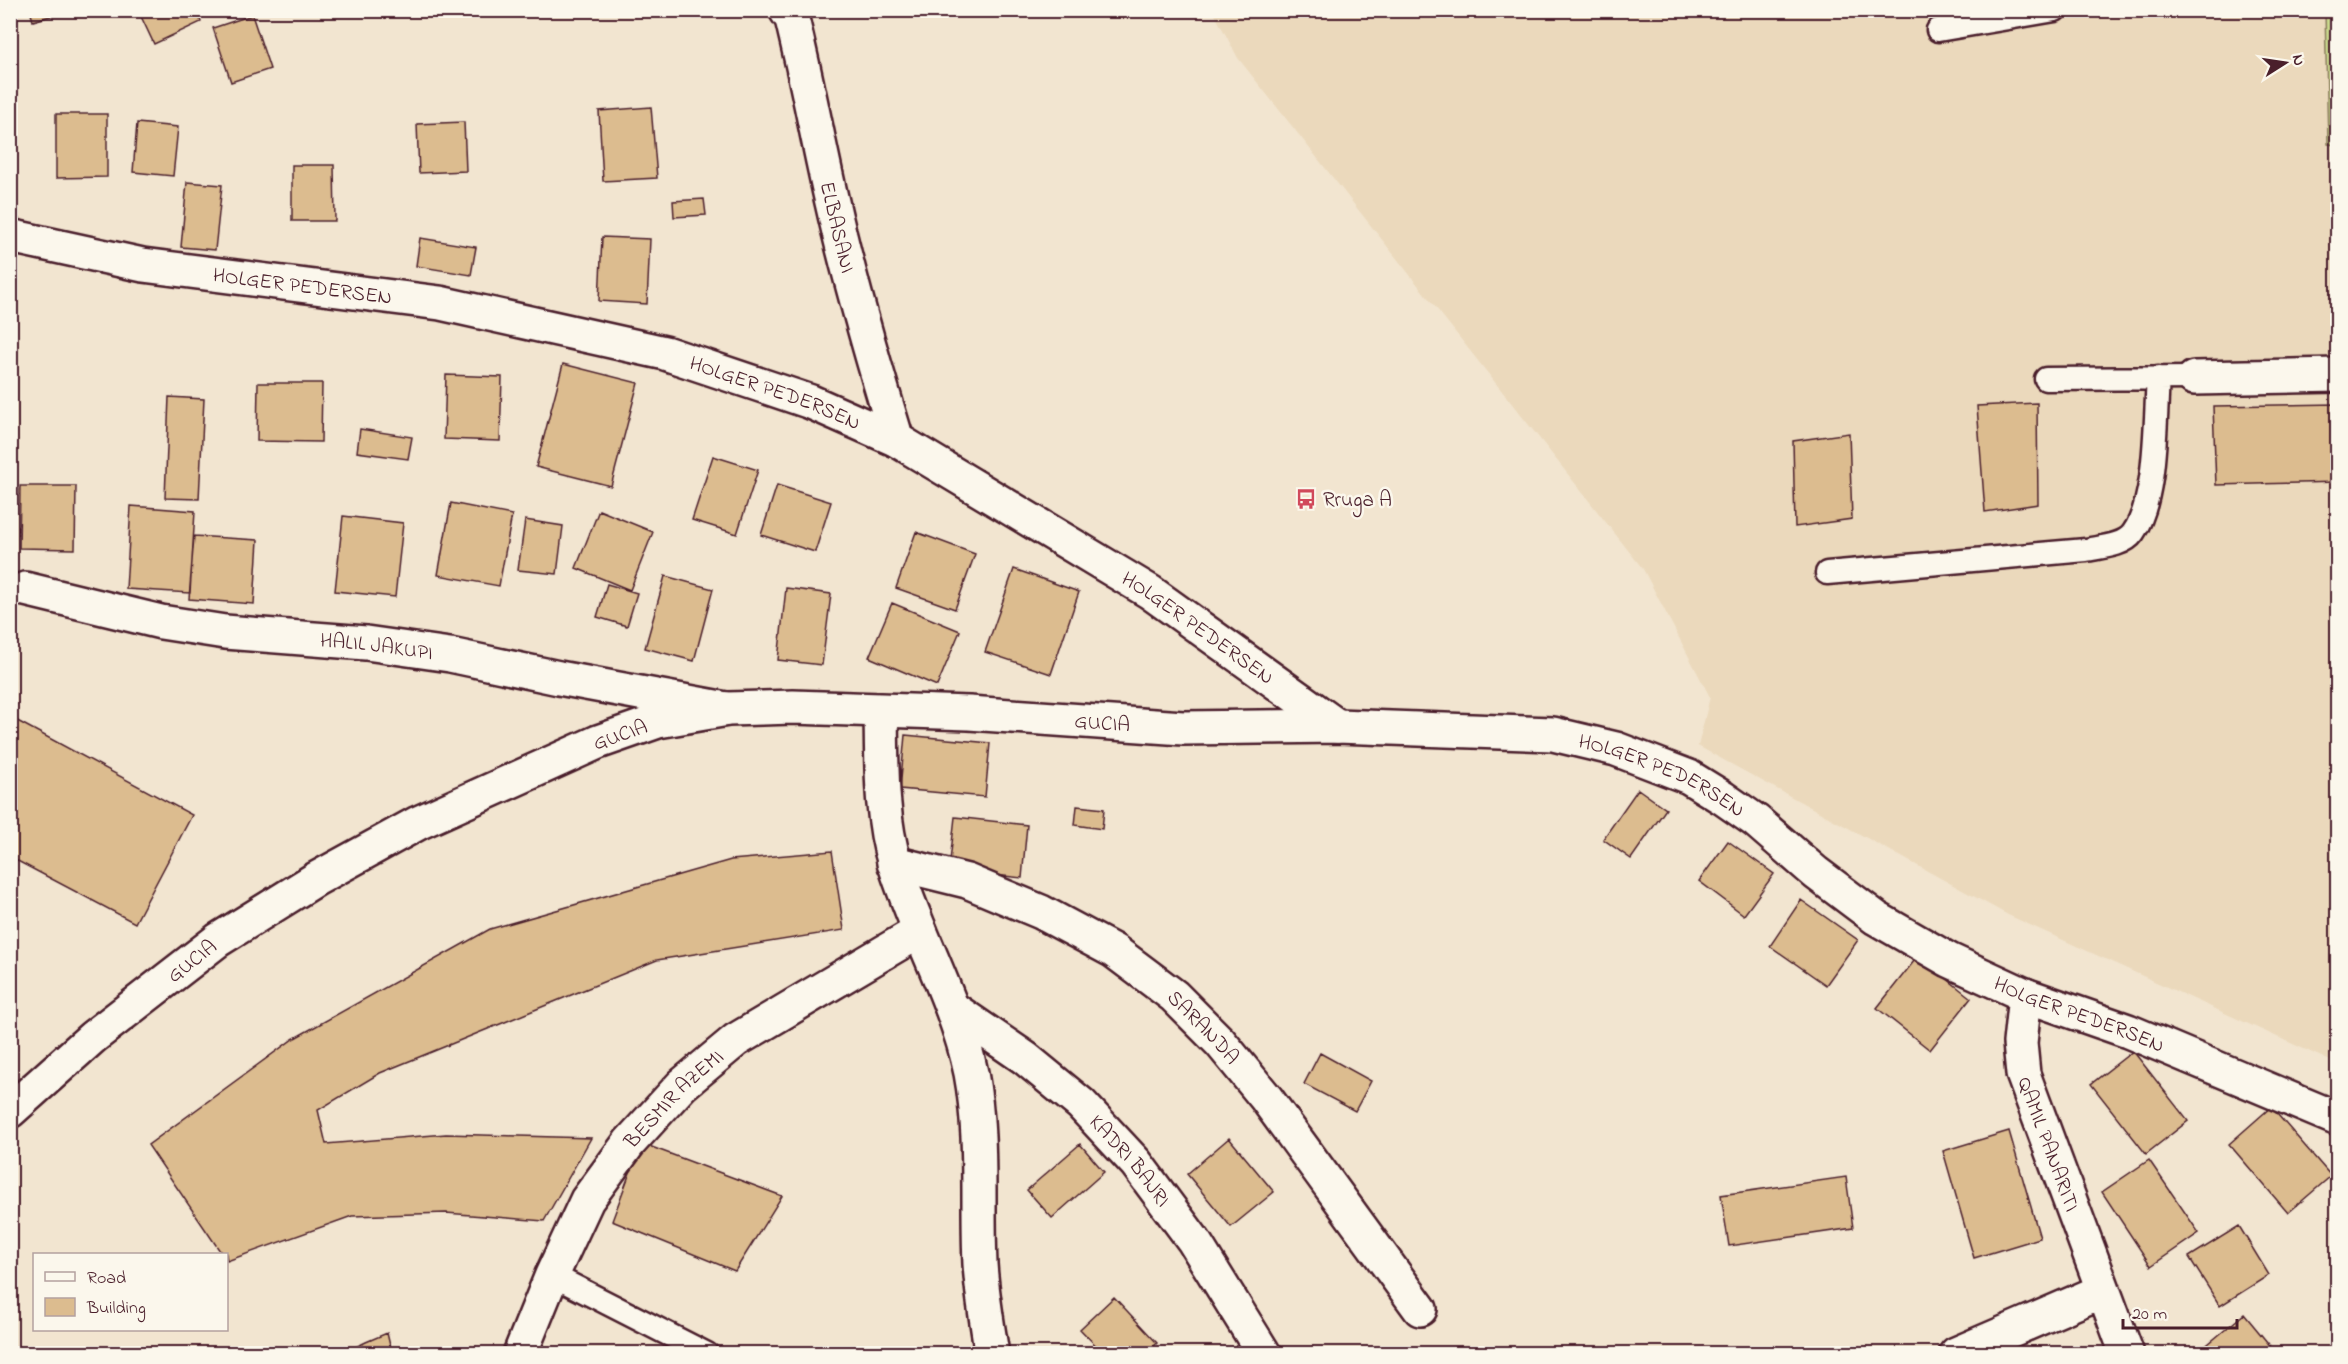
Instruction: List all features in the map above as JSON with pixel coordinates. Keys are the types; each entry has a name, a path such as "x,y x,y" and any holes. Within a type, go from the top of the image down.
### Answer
{"street":[{"name":"ELBASANI","path":"790,13 812,99 832,201 855,297 897,440"},
{"name":"HOLGER PEDERSEN","path":"10,236 143,265 440,303 665,353 811,402 897,440 1150,592 1337,726 1553,734 1616,749 1698,782 1756,821 1816,873 1876,918 1949,960 2025,995 2128,1031 2337,1119"},
{"path":"2194,378 2337,375"},
{"name":"HALIL JAKUPI","path":"25,589 161,622 225,632 366,643 450,655 728,709"},
{"name":"GUCIA","path":"10,1111 93,1037 218,940 316,879 418,823 598,742 658,721 728,709 793,707 969,713 1182,728 1337,726"},
{"path":"881,711 883,781 887,826 894,863 952,1008 970,1071 978,1119 980,1263 984,1307 992,1353"},
{"name":"SARANDA","path":"894,863 967,881 1041,912 1114,951 1174,996 1220,1042 1266,1098 1420,1309"},
{"name":"BESMIR AZEMI","path":"520,1353 552,1275 587,1200 629,1143 682,1085 736,1040 920,931"},
{"name":"QAMIL PANARITI","path":"2025,995 2020,1043 2023,1074 2127,1353"},
{"name":"KADRI BAJRI","path":"952,1008 1025,1058 1081,1104 1137,1163 1194,1241 1264,1353"},
{"path":"1956,1353 2102,1291"}],"lane":[{"path":"1938,30 2055,10"},
{"path":"1827,573 2086,550 2114,544 2132,534 2150,488 2158,378"},
{"path":"2046,379 2194,378"},
{"path":"552,1275 698,1349"}],"shaded area":[{"path":"1213,11 2337,11 2337,1064 2008,915 1698,746 1710,697 1643,569 1238,58"}],"green space":[{"path":"2325,11 2337,11 2337,145 2328,144"}],"building":[{"path":"30,10 72,10 33,21"},
{"path":"138,10 196,10 201,22 154,44"},
{"path":"252,15 270,69 231,82 213,28"},
{"path":"651,107 657,178 603,181 599,111"},
{"path":"56,114 107,114 107,177 56,178"},
{"path":"464,122 466,171 419,173 417,124"},
{"path":"137,123 178,127 173,176 133,172"},
{"path":"292,165 334,165 335,221 292,221"},
{"path":"187,182 222,185 215,250 181,247"},
{"path":"704,199 706,215 674,217 673,201"},
{"path":"602,237 650,239 647,304 599,301"},
{"path":"420,238 476,247 471,275 416,266"},
{"path":"563,364 638,383 611,486 536,467"},
{"path":"446,375 502,377 500,441 444,439"},
{"path":"258,383 322,383 321,442 257,441"},
{"path":"169,397 204,399 199,499 165,498"},
{"path":"2037,403 2038,504 1985,512 1977,406"},
{"path":"2338,404 2338,482 2216,485 2213,406"},
{"path":"360,429 412,437 408,459 357,452"},
{"path":"1849,433 1852,519 1795,527 1793,441"},
{"path":"713,456 758,470 737,534 692,520"},
{"path":"777,485 831,502 815,552 761,535"},
{"path":"20,486 76,486 75,549 19,548"},
{"path":"451,503 512,515 499,586 438,575"},
{"path":"131,506 195,511 190,593 126,589"},
{"path":"599,510 653,532 630,590 576,568"},
{"path":"343,516 403,523 395,597 335,591"},
{"path":"525,520 563,526 557,574 518,570"},
{"path":"916,532 975,554 955,609 896,588"},
{"path":"194,536 258,540 254,604 189,599"},
{"path":"1014,569 1079,592 1051,674 985,652"},
{"path":"665,576 713,589 694,661 645,648"},
{"path":"607,584 637,593 627,626 597,617"},
{"path":"786,588 831,594 822,665 778,660"},
{"path":"892,603 960,631 937,686 869,657"},
{"path":"10,717 192,815 135,923 10,857"},
{"path":"905,735 990,743 985,797 900,789"},
{"path":"1638,789 1666,809 1631,859 1603,839"},
{"path":"1077,806 1104,809 1102,829 1075,825"},
{"path":"955,817 1027,825 1022,878 949,870"},
{"path":"1728,841 1774,874 1744,915 1699,881"},
{"path":"832,851 844,930 657,960 380,1073 318,1110 326,1144 446,1134 591,1138 544,1221 446,1213 352,1216 228,1261 228,1253 221,1253 148,1145 293,1039 490,929 731,860"},
{"path":"1801,900 1858,940 1826,985 1770,946"},
{"path":"1918,956 1971,998 1930,1050 1877,1008"},
{"path":"2133,1051 2188,1121 2146,1154 2091,1084"},
{"path":"1320,1053 1371,1081 1355,1111 1304,1084"},
{"path":"2271,1107 2331,1176 2288,1213 2229,1144"},
{"path":"2009,1131 2040,1238 1974,1258 1943,1151"},
{"path":"1229,1138 1274,1192 1231,1227 1187,1174"},
{"path":"641,1143 782,1196 735,1271 612,1221"},
{"path":"1080,1144 1104,1172 1052,1218 1027,1190"},
{"path":"2149,1160 2199,1233 2151,1266 2102,1192"},
{"path":"1846,1177 1853,1228 1729,1246 1721,1195"},
{"path":"2239,1226 2269,1275 2220,1306 2189,1257"},
{"path":"1114,1297 1157,1343 1147,1354 1104,1354 1080,1329"},
{"path":"2244,1314 2277,1354 2196,1354"},
{"path":"387,1333 392,1354 341,1354 366,1342"}],"place":[{"name":"Rruga A","path":"1306,499"}]}
